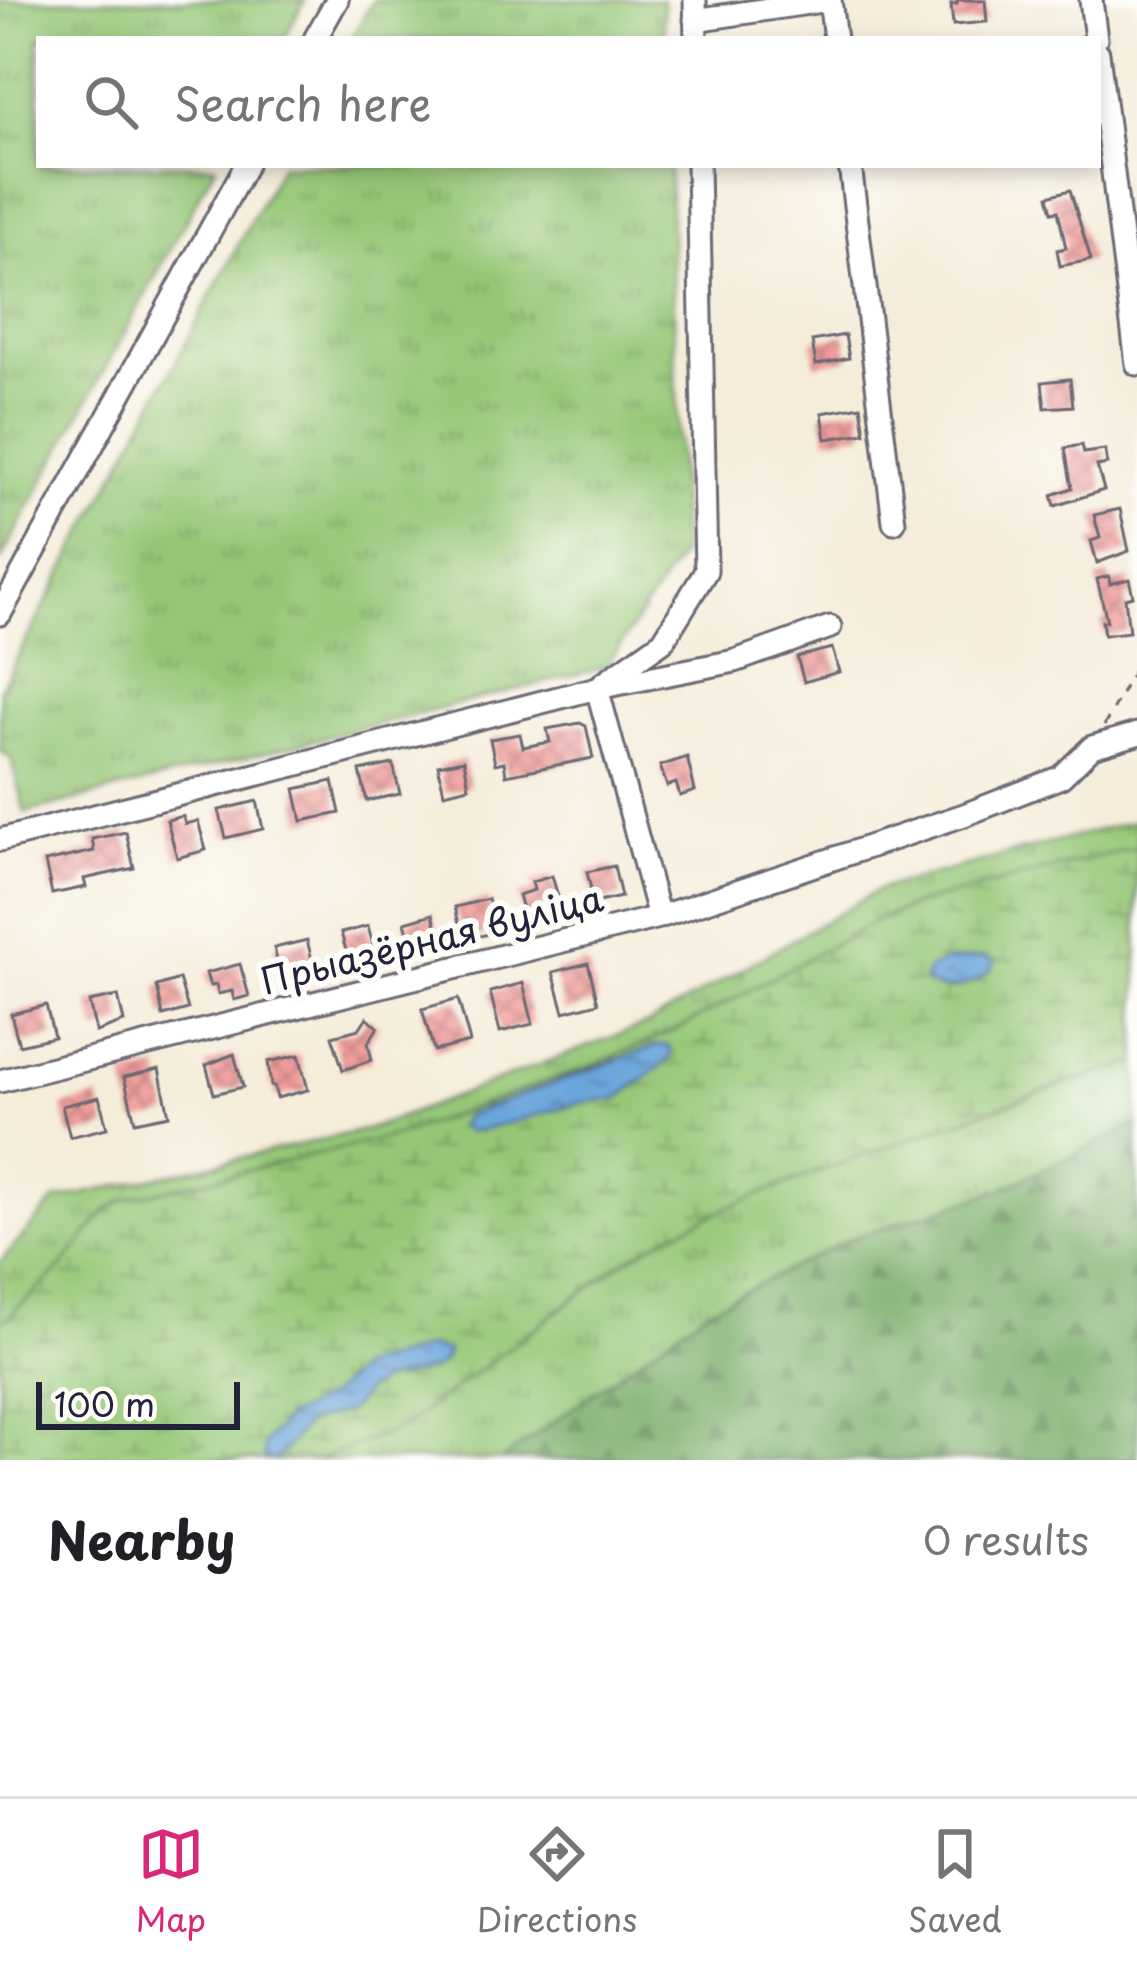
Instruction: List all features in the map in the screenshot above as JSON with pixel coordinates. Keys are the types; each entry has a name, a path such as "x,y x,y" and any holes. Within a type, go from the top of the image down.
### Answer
{"street":[{"path":"317,36 337,0"},
{"path":"695,20 830,0 835,36"},
{"path":"1091,0 1096,36"},
{"path":"1101,76 1137,364"},
{"path":"0,614 244,168"},
{"path":"597,688 662,641 706,571 698,168"},
{"path":"850,168 894,522"},
{"path":"0,840 597,688 735,661 830,627"},
{"path":"597,688 659,917"},
{"path":"1092,747 1137,734"},
{"name":"Прыазёрная вуліца","path":"0,1081 659,917 1061,776 1092,747"}],"path":[{"path":"1092,747 1137,664"}],"green space":[{"path":"0,0 305,0 286,36 36,36 36,168 214,168 0,561"},
{"path":"373,0 663,0 664,36 353,36"},
{"path":"279,168 669,168 682,552 606,667 25,813 11,758 0,751 0,690"},
{"path":"1137,820 1137,1460 0,1460 0,1262 55,1200 369,1129 648,1024 880,889"},
{"path":"1137,847 1137,1062 867,1154 681,1229 623,1262 403,1427 318,1460 0,1460 0,1324 61,1268 106,1211 126,1199 395,1136 594,1065 682,1027 880,919 917,904"},
{"path":"1137,1125 1137,1460 502,1460 706,1310 852,1238 997,1191"}],"water":[{"path":"985,957 994,961 991,970 967,985 950,989 925,982 927,971 943,962"},
{"path":"667,1045 672,1051 669,1060 619,1098 580,1103 480,1131 467,1132 459,1126 465,1116"},
{"path":"429,1347 447,1351 434,1369 383,1381 367,1390 349,1411 307,1423 275,1460 264,1458 264,1444 286,1418 329,1396 359,1368"}],"building":[{"path":"985,0 987,22 953,25 951,4"},
{"path":"1070,190 1091,260 1060,266 1057,250 1066,248 1058,211 1052,212 1048,196"},
{"path":"845,335 849,358 816,365 812,341"},
{"path":"1070,379 1073,406 1045,408 1042,382"},
{"path":"861,406 865,433 826,439 822,413"},
{"path":"1082,445 1084,453 1105,450 1107,464 1097,466 1104,490 1055,506 1052,495 1072,488 1065,448"},
{"path":"1120,509 1129,551 1097,563 1091,541 1100,538 1094,515"},
{"path":"1109,576 1110,584 1129,579 1133,596 1125,598 1129,632 1104,635 1102,621 1107,621 1097,579"},
{"path":"832,648 839,672 804,682 797,657"},
{"path":"586,726 593,758 506,775 504,762 495,764 490,739 520,734 523,747 550,742 547,729"},
{"path":"687,757 695,791 680,796 676,783 667,786 660,766"},
{"path":"464,760 469,787 444,793 438,765"},
{"path":"393,764 400,794 367,801 360,771"},
{"path":"333,781 340,813 302,821 295,789"},
{"path":"257,801 263,829 226,838 219,810"},
{"path":"183,816 185,824 198,821 206,850 177,858 167,820"},
{"path":"126,832 134,868 84,879 86,887 52,894 45,862 94,851 92,839"},
{"path":"614,866 621,897 594,903 587,872"},
{"path":"552,876 564,917 526,923 518,895 534,890 532,882"},
{"path":"488,899 497,932 472,938 470,929 461,932 455,907"},
{"path":"433,914 442,947 413,951 405,922"},
{"path":"368,926 376,956 350,964 341,933"},
{"path":"307,940 315,972 282,981 274,948"},
{"path":"588,963 598,1003 564,1012 553,972"},
{"path":"240,964 249,996 234,1000 232,991 218,994 216,985 210,986 206,973"},
{"path":"179,979 188,1009 163,1016 157,986"},
{"path":"523,983 533,1024 500,1032 490,992"},
{"path":"118,996 124,1022 96,1032 89,1002"},
{"path":"458,999 470,1042 434,1051 422,1009"},
{"path":"46,1005 54,1037 19,1045 11,1014"},
{"path":"367,1017 378,1027 368,1043 372,1060 343,1070 332,1036 359,1029"},
{"path":"234,1054 243,1087 214,1094 206,1065"},
{"path":"299,1055 308,1090 277,1098 268,1062"},
{"path":"159,1069 169,1115 135,1122 124,1077"},
{"path":"99,1097 107,1128 70,1137 62,1106"}]}
